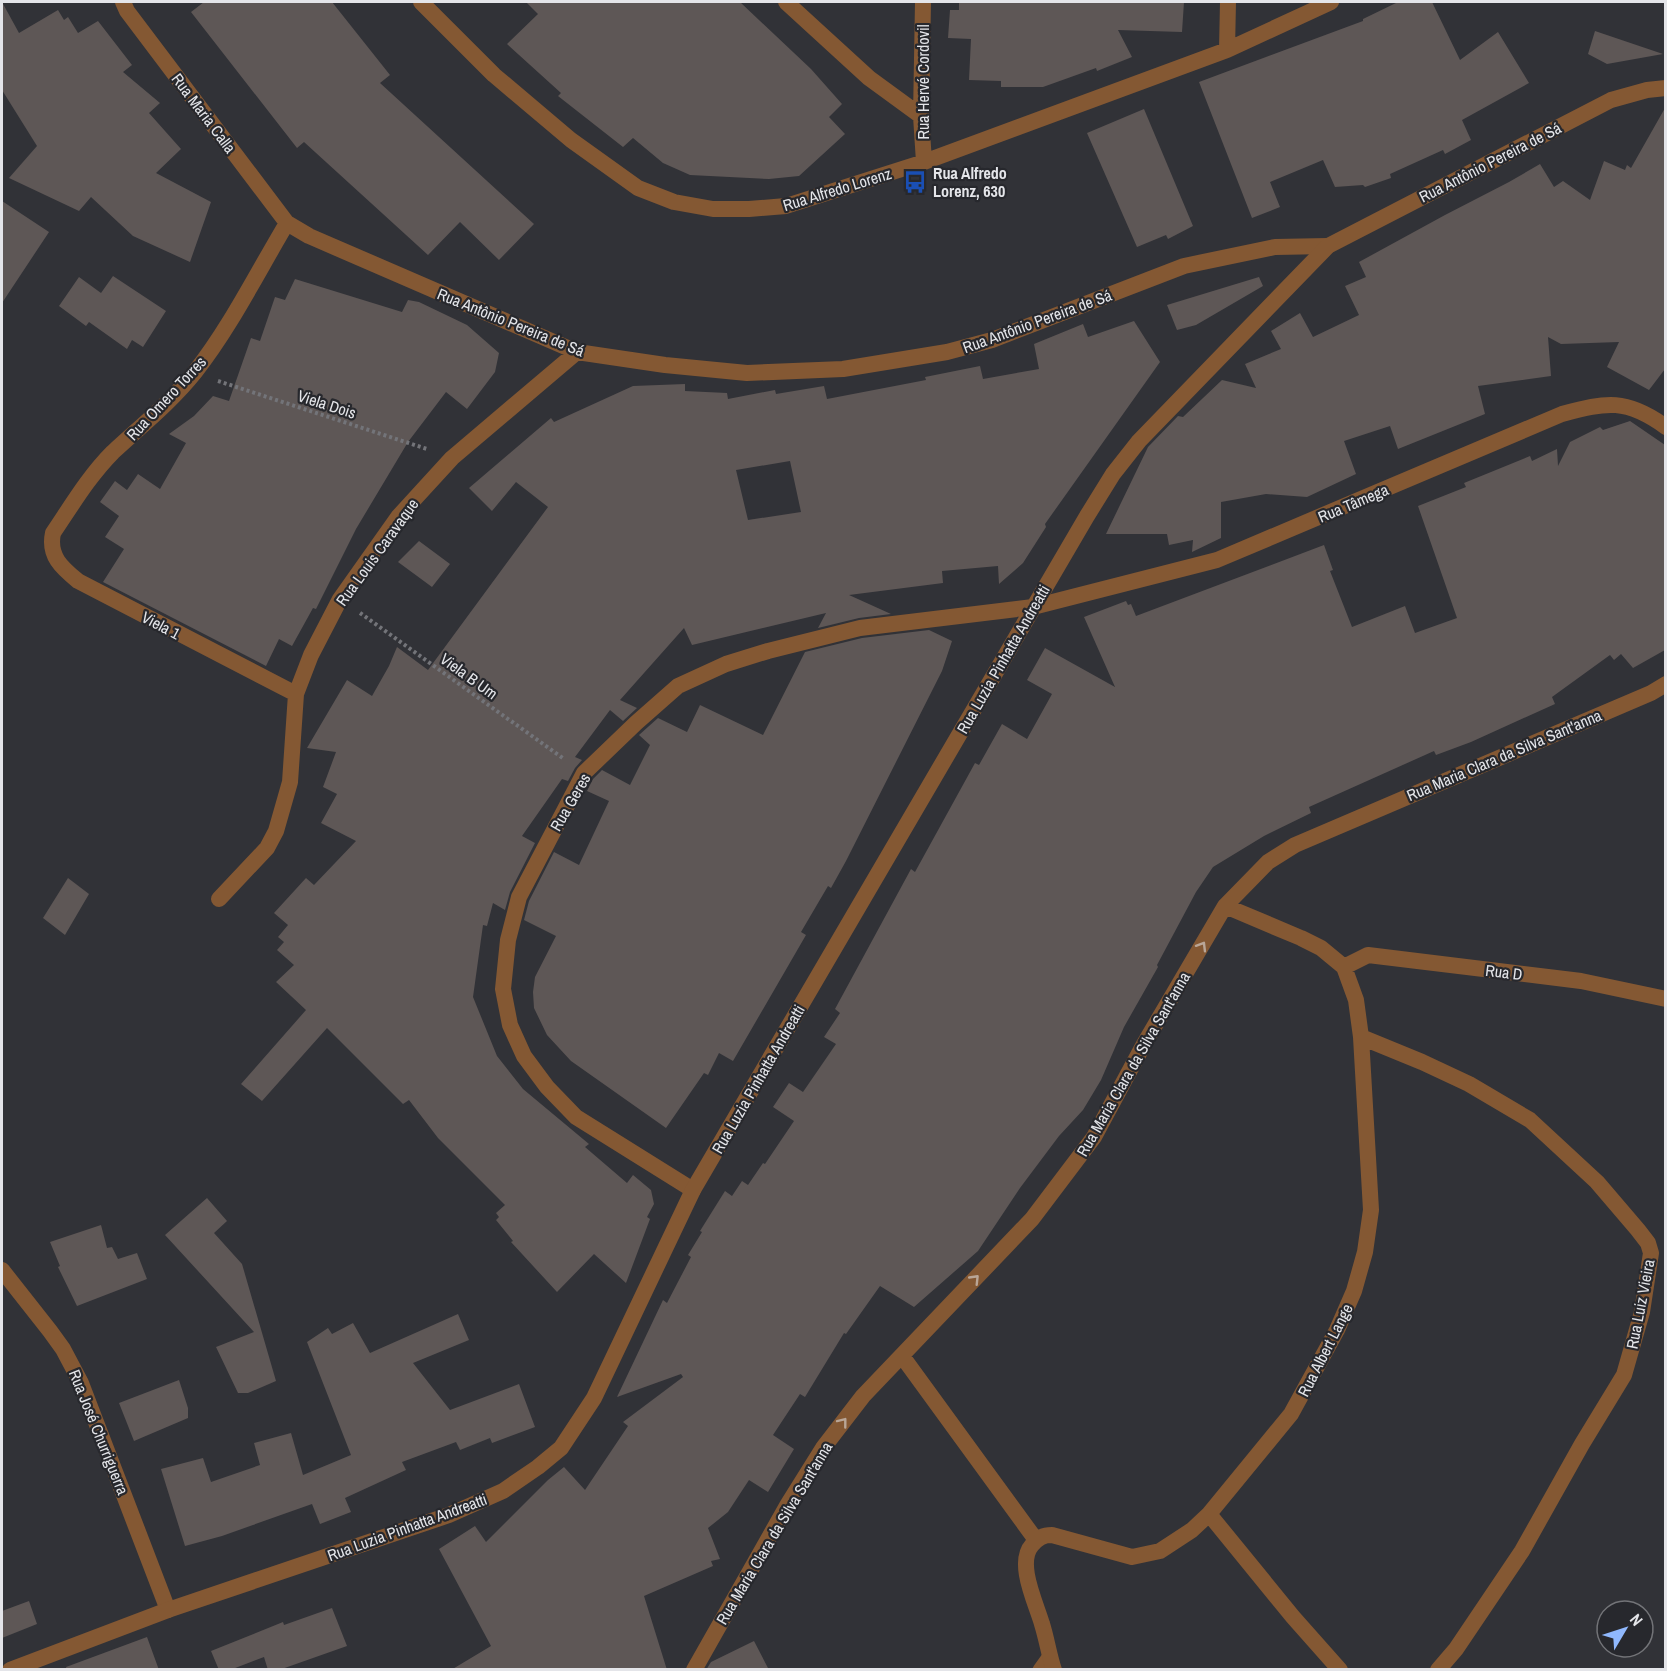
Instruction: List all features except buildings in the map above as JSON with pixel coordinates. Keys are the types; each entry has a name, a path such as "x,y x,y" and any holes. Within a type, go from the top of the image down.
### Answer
{"street":[{"name":"Rua Maria Calla","path":"123,2 134,21 287,223"},
{"name":"Rua Alfredo Lorenz","path":"422,2 494,75 571,140 638,188 674,202 712,209 786,206 924,162 1227,50 1330,2"},
{"path":"786,2 869,78 921,116"},
{"name":"Rua Hervé Cordovil","path":"923,2 921,116 924,162"},
{"path":"1227,50 1228,2"},
{"name":"Rua Antônio Pereira de Sá","path":"287,223 309,236 577,352 665,365 747,373 843,369 947,352 992,340 1184,266 1275,247 1328,246 1611,100 1647,90 1665,88"},
{"name":"Rua Omero Torres","path":"53,533 90,477 152,418 194,373 217,340 287,223"},
{"name":"Rua Luzia Pinhatta Andreatti","path":"10,1670 168,1610 449,1515 503,1491 561,1448 594,1398 693,1190 1107,483 1139,441 1328,246"},
{"name":"Rua Louis Caravaque","path":"219,899 267,848 276,831 290,782 296,694 311,655 340,599 398,517 452,458 577,352"},
{"name":"Rua Tâmega","path":"1033,607 1217,560 1572,412 1592,406 1621,404 1653,418 1665,427"},
{"name":"Viela 1","path":"53,533 52,548 57,562 78,580 296,694"},
{"name":"Rua Geres","path":"693,1190 576,1117 547,1087 524,1056 510,1025 503,989 508,940 519,897 584,773 678,687 726,663 860,628 1033,607"},
{"name":"Rua Maria Clara da Silva Sant'anna","path":"694,1670 788,1504 823,1448 863,1395 1032,1219 1094,1137 1144,1044 1225,906 1268,862 1295,845 1651,693 1665,684"},
{"path":"1225,906 1321,948 1344,967"},
{"name":"Rua D","path":"1344,967 1368,955 1581,981 1665,999"},
{"name":"Rua Albert Lange","path":"1036,1540 1044,1535 1052,1535 1132,1557 1149,1554 1175,1543 1209,1514 1291,1414 1337,1330 1354,1291 1365,1252 1371,1210 1361,1037 1356,1000 1344,967"},
{"name":"Rua Luiz Vieira","path":"1361,1037 1468,1084 1530,1120 1597,1182 1638,1230 1651,1253 1642,1312 1624,1375 1581,1444 1522,1551 1456,1649 1438,1670"},
{"name":"Rua José Churriguerra","path":"2,1270 63,1349 81,1383 168,1610"},
{"path":"902,1356 1036,1540 1028,1550 1026,1563 1028,1579 1043,1626 1048,1665"},
{"path":"1209,1514 1293,1617 1340,1670"}],"path":[{"name":"Viela Dois","path":"194,373 452,458"},
{"name":"Viela B Um","path":"340,599 584,773"}],"place":[{"name":"Rua Alfredo Lorenz, 630","path":"915,182"}]}
